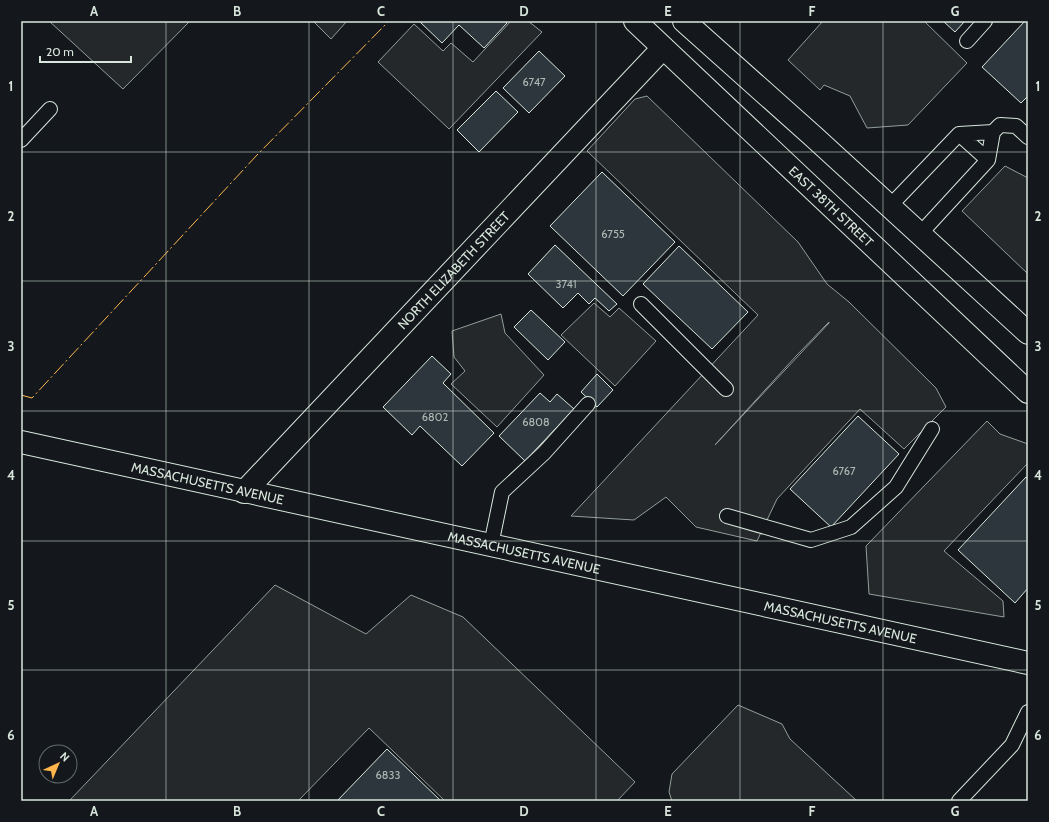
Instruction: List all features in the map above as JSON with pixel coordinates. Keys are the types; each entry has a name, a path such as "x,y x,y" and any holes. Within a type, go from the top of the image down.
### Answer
{"main road":[{"name":"EAST 38TH STREET","path":"635,21 1028,392"},
{"path":"684,21 1028,334"},
{"name":"NORTH ELIZABETH STREET","path":"244,492 663,48"},
{"name":"MASSACHUSETTS AVENUE","path":"21,442 1028,663"}],"lane":[{"path":"967,41 985,21"},
{"path":"21,140 50,109"},
{"path":"919,235 988,160 993,132 1000,125 1016,126 1028,138"},
{"path":"889,207 959,134 993,132"},
{"path":"959,134 988,160"},
{"path":"641,304 726,389"},
{"path":"491,545 502,492 544,453 588,404"},
{"path":"727,516 811,540 851,528 896,487 932,430"},
{"path":"959,801 1012,744 1028,712"}],"shaded area":[{"path":"49,21 190,21 123,89"},
{"path":"313,21 347,21 331,39"},
{"path":"511,21 528,21 542,32 449,129 378,62 414,24 443,51 451,43 473,62"},
{"path":"823,21 924,21 967,63 908,125 867,128 850,96 824,85 820,90 788,60"},
{"path":"647,96 798,242 827,284 849,302 936,388 946,407 904,449 860,409 777,499 757,541 696,527 666,497 634,520 571,516 758,315 587,151 635,99","holes":["829,323 715,445 796,356"]},
{"path":"1005,166 1028,178 1028,274 962,211"},
{"path":"594,303 610,317 619,308 656,341 615,386 561,335"},
{"path":"501,314 505,333 544,375 497,427 451,384 465,371 454,357 452,331"},
{"path":"987,421 1000,434 1028,444 1028,463 944,551 1003,601 1004,617 869,594 866,546"},
{"path":"275,585 366,634 411,595 463,617 635,782 617,801 445,801 369,728 298,801 69,801"},
{"path":"738,705 782,724 790,739 857,801 672,801 669,792 672,774"}],"building":[{"path":"419,21 505,21 507,23 484,48 459,25 442,43"},
{"path":"943,21 965,21 955,32"},
{"path":"1025,21 1028,21 1028,96 1021,103 982,67"},
{"path":"539,51 565,76 529,113 503,88"},
{"path":"496,91 518,112 479,152 457,130"},
{"path":"602,172 675,242 623,296 550,226"},
{"path":"555,245 617,304 609,311 595,298 589,304 578,293 563,308 528,274"},
{"path":"679,246 748,312 712,349 643,284"},
{"path":"531,310 565,342 548,360 514,327"},
{"path":"432,356 451,374 443,383 494,433 462,466 420,426 412,435 383,407"},
{"path":"597,374 613,390 597,407 581,392"},
{"path":"540,393 550,402 557,394 574,409 525,461 499,436"},
{"path":"858,416 899,454 831,527 790,489"},
{"path":"1026,477 1028,479 1028,588 1015,603 958,550"},
{"path":"387,749 441,801 337,801"}],"power":[{"path":"21,395 32,398 257,155 389,21"}]}
